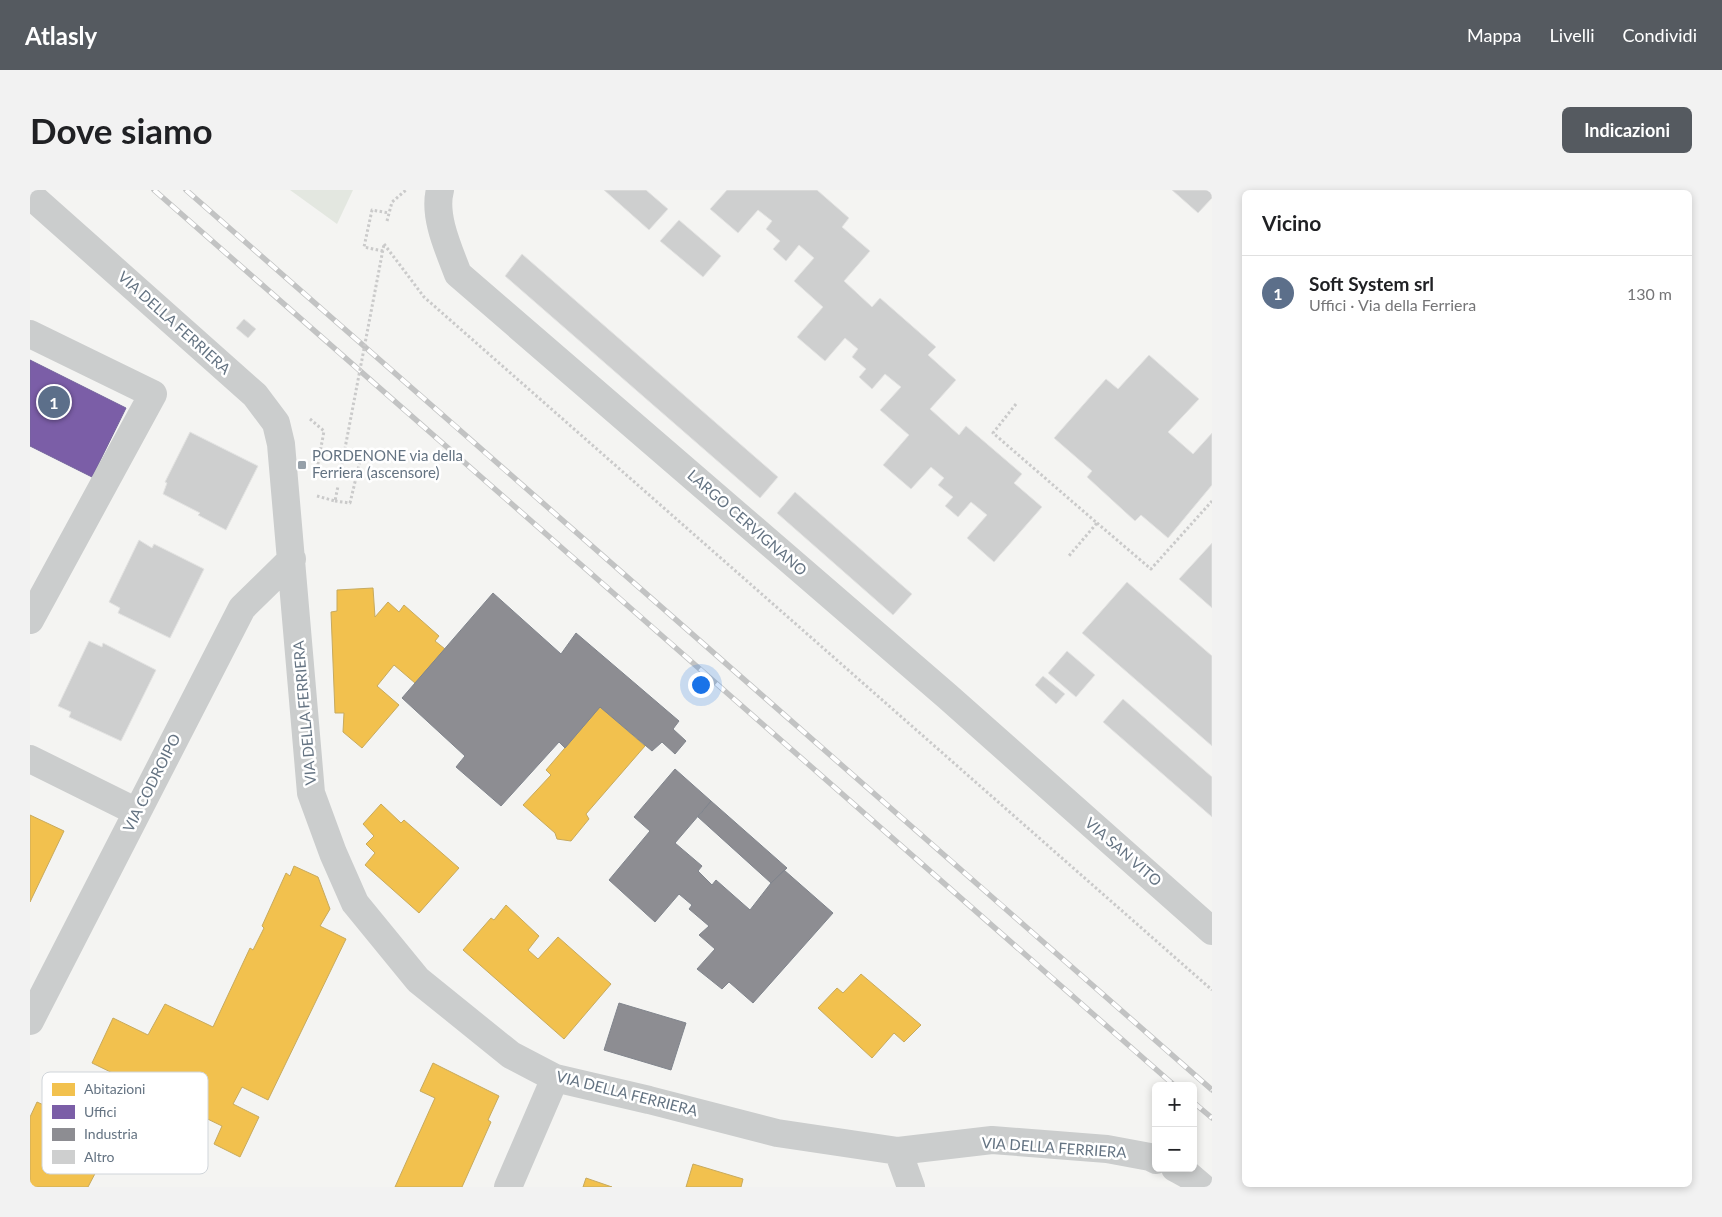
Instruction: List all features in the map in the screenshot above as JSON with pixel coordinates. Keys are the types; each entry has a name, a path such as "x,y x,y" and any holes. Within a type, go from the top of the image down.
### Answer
{"street":[{"name":"LARGO CERVIGNANO","path":"440,190 438,196 442,232 458,274 1034,774"},
{"name":"VIA DELLA FERRIERA","path":"30,195 254,395 276,423 281,444 292,559 311,793 333,853 355,903 418,980 510,1055 555,1078 777,1133 898,1151 992,1140 1107,1149 1152,1158"},
{"path":"30,334 153,394 30,620"},
{"name":"VIA CODROIPO","path":"30,1021 242,608 292,559"},
{"path":"30,759 137,812"},
{"name":"VIA SAN VITO","path":"1034,774 1212,931"},
{"path":"508,1187 555,1078"},
{"path":"898,1151 911,1187"}],"path":[{"path":"387,221 392,202 406,190"},
{"path":"383,251 364,247 372,210 389,213"},
{"path":"342,464 384,244 424,297 1212,990"},
{"path":"1016,404 993,433 1151,569 1212,501"},
{"path":"334,501 350,503 360,461 343,458"},
{"path":"1068,557 1097,523"}],"shaded area":[{"path":"290,190 353,190 337,224"}],"building: Abitazioni":[{"path":"373,588 375,617 388,602 399,612 404,605 439,636 435,641 445,649 415,683 394,665 377,686 399,705 362,748 343,732 344,713 335,713 331,612 337,611 337,590"},
{"path":"600,707 645,746 586,814 589,819 571,841 557,839 555,833 523,805 551,775 546,770"},
{"path":"381,804 401,823 404,820 459,868 419,913 365,865 375,853 366,844 374,836 363,824"},
{"path":"30,815 64,831 30,902"},
{"path":"294,866 318,877 330,909 320,926 346,939 268,1100 242,1087 233,1104 259,1117 240,1157 214,1144 222,1126 208,1119 208,1072 111,1072 92,1063 113,1018 148,1035 165,1004 213,1027 250,948 253,950 264,928 262,926 286,873 290,876"},
{"path":"506,905 539,936 528,950 538,959 558,937 611,984 564,1039 463,950 491,918 494,920"},
{"path":"861,974 921,1025 904,1042 894,1033 872,1058 818,1008 837,988 843,993"},
{"path":"433,1063 499,1096 488,1120 491,1122 462,1187 395,1187 435,1098 420,1091"},
{"path":"37,1102 42,1104 42,1174 95,1174 88,1187 30,1187 30,1117"},
{"path":"693,1164 743,1179 741,1187 686,1187"},
{"path":"586,1178 612,1187 583,1187"}],"building: Uffici":[{"path":"30,360 126,408 92,477 30,446"}],"building: Industria":[{"path":"493,593 561,654 576,633 679,721 673,729 686,741 675,754 662,742 652,751 600,707 565,748 559,742 501,806 456,767 465,756 402,698"},
{"path":"675,769 711,801 675,843 702,866 698,871 712,885 716,880 750,910 784,870 833,913 753,1003 729,982 722,989 697,969 715,949 699,935 709,926 689,909 692,905 679,894 655,922 609,880 650,831 634,817"},
{"path":"711,801 787,868 771,883 698,817"},
{"path":"619,1003 686,1023 671,1070 604,1050"}],"building: Altro":[{"path":"604,190 646,190 668,209 649,230"},
{"path":"727,190 817,190 849,218 842,227 870,251 844,281 872,307 880,298 936,347 928,355 956,380 930,409 959,435 966,426 1022,474 1014,483 1042,507 994,562 967,538 987,515 971,502 958,517 945,506 953,497 938,485 944,478 931,467 911,489 883,465 909,435 880,410 901,387 885,374 872,389 859,377 866,369 852,357 858,349 845,338 825,361 797,337 823,307 794,281 814,258 799,245 786,261 773,249 780,241 766,229 772,221 758,210 738,233 710,209"},
{"path":"1172,190 1212,190 1212,198 1198,213"},
{"path":"679,220 721,256 703,277 660,241"},
{"path":"522,254 778,477 760,498 505,276"},
{"path":"244,319 256,329 248,338 236,328"},
{"path":"1149,355 1199,399 1168,432 1193,454 1212,433 1212,485 1168,538 1141,515 1135,521 1087,477 1092,471 1054,438 1106,379 1118,389"},
{"path":"190,432 258,466 226,530 198,515 200,513 163,494 167,483 165,482"},
{"path":"795,492 912,594 893,615 777,513"},
{"path":"139,540 152,548 154,544 204,569 170,638 118,613 120,608 109,602"},
{"path":"1212,543 1212,608 1179,579"},
{"path":"1127,582 1212,656 1212,746 1082,633"},
{"path":"89,641 102,647 103,643 156,670 121,741 69,717 71,712 58,706"},
{"path":"1067,651 1095,675 1076,697 1048,673"},
{"path":"1043,676 1065,694 1056,704 1035,685"},
{"path":"1123,699 1212,777 1212,817 1103,722"}],"railway":[{"path":"154,190 1170,1082"},
{"path":"186,190 1212,1090"},
{"path":"1197,1105 1212,1118"}],"place":[{"name":"Soft System srl","path":"54,402"},
{"name":"PORDENONE via della Ferriera (ascensore)","path":"302,465"}]}
